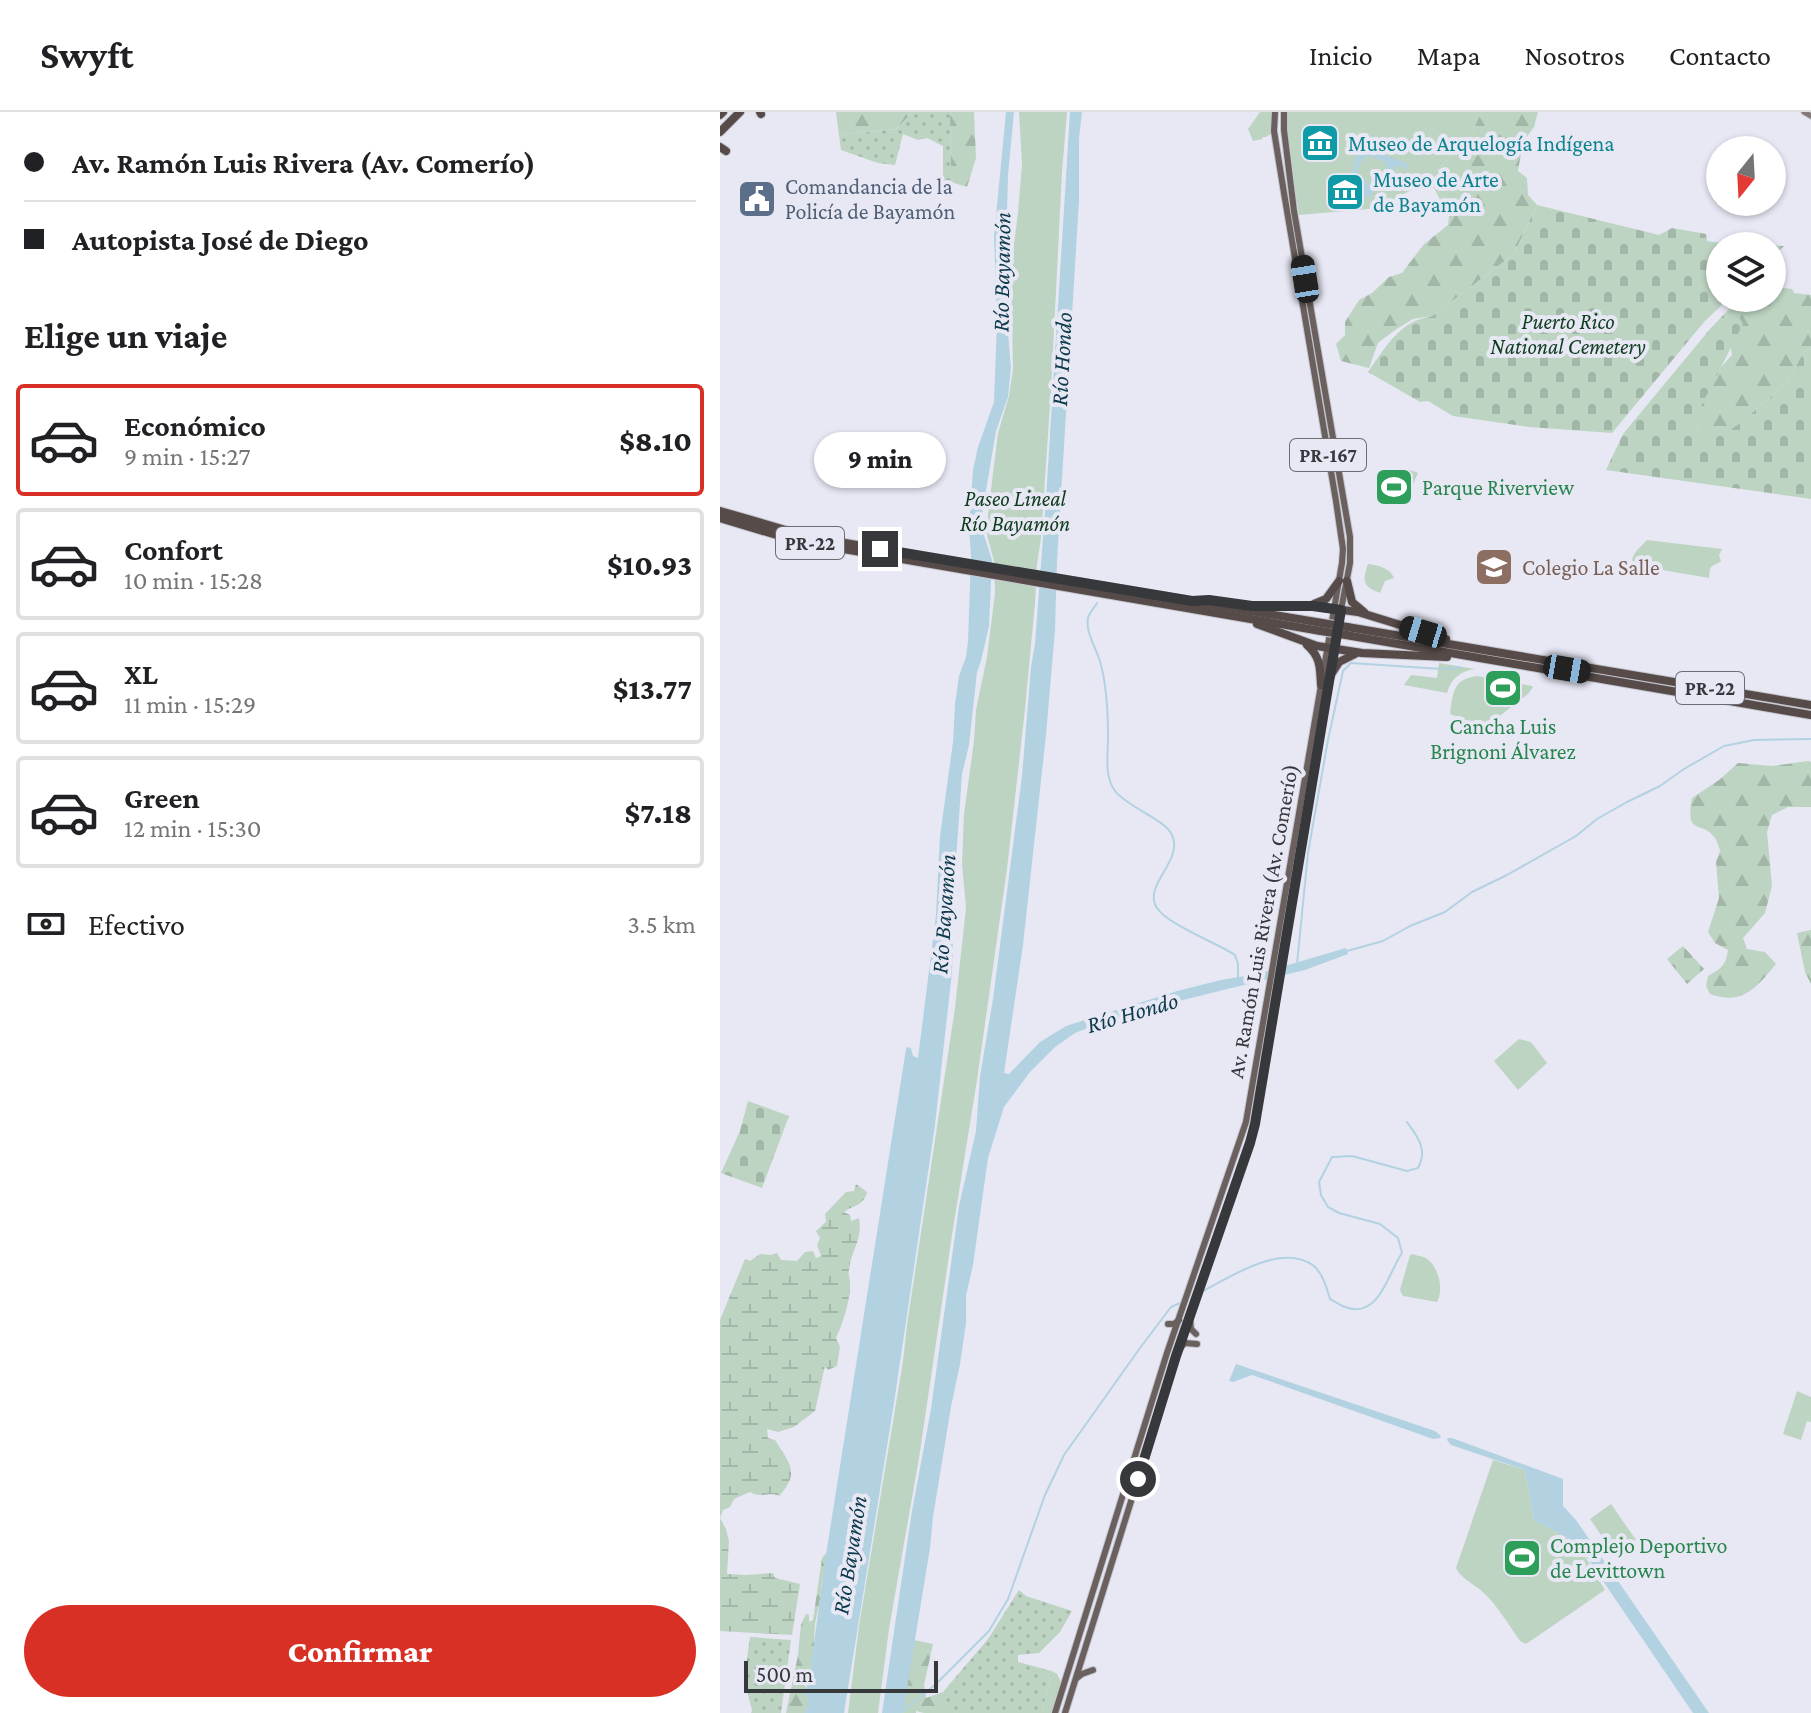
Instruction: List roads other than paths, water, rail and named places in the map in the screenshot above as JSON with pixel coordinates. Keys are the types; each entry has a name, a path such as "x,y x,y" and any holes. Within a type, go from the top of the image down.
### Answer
{"highway":[{"path":"720,125 733,112"},
{"path":"720,132 740,112"},
{"path":"720,510 749,524"},
{"path":"720,520 749,524"},
{"name":"PR-22","path":"749,524 903,556 1811,710"},
{"path":"1306,605 1326,599 1343,581 1352,602 1368,615"},
{"path":"1087,586 1322,627"},
{"name":"PR-22","path":"1087,586 1175,606 1191,605"},
{"path":"1191,605 1209,600 1252,606 1306,605 1338,609 1368,615 1494,656"},
{"path":"1191,605 1208,616 1260,625 1303,643 1313,650 1319,660 1321,685"},
{"path":"1175,606 1322,627"},
{"path":"1347,631 1811,710"},
{"path":"1303,643 1362,653 1494,656"},
{"path":"1330,676 1342,659 1362,653"}],"main road":[{"name":"Av. Ramón Luis Rivera (Av. Comerío)","path":"1275,112 1274,131 1285,203 1343,549 1343,581"},
{"name":"Av. Ramón Luis Rivera (Av. Comerío)","path":"1065,1713 1177,1353 1255,1124 1321,685 1351,549 1294,211 1284,112"},
{"name":"Av. Ramón Luis Rivera (Av. Comerío)","path":"1279,958 1330,676 1331,648"},
{"name":"Av. Ramón Luis Rivera (Av. Comerío)","path":"1055,1713 1169,1348 1241,1140 1274,989"},
{"path":"1189,1317 1191,1329 1196,1334"},
{"path":"1169,1348 1167,1327 1179,1320"},
{"path":"1177,1353 1185,1343 1197,1344"},
{"path":"1073,1685 1080,1675 1093,1670"}],"water":[{"name":"Río Bayamón","path":"1006,112 1014,112 1003,261 1011,368 1008,397 996,431 982,514 983,532 992,560 989,626 977,672 969,745 962,774 952,972 935,1125 844,1713 804,1713 808,1706 805,1694 907,1047 918,1058 936,915 940,836 955,704 968,641 973,470 994,402 997,323 994,237"},
{"path":"1070,112 1082,112 1055,630 1023,945 1004,1073 1009,1074 1040,1042 1066,1026 1177,991 1257,974 1346,948 1348,954 1305,970 1183,1000 1075,1033 1055,1047 1030,1072 1004,1107 988,1158 966,1296 960,1364 903,1713 882,1713 911,1517 931,1409 959,1206 976,1131 980,1076 1022,776 1046,499"},
{"path":"1367,148 1408,164 1406,170 1395,166 1393,179 1386,183 1382,181 1385,162 1368,155 1360,163 1357,174 1373,188 1374,192 1365,197 1357,192 1352,179 1357,157"},
{"path":"1236,1364 1435,1431 1441,1436 1433,1439 1252,1375 1229,1381"},
{"path":"1448,1438 1563,1479 1563,1506 1576,1520 1709,1713 1693,1713 1577,1543 1534,1520 1525,1470 1451,1445"}],"waterway":[{"path":"1097,603 1088,624 1105,683 1109,779 1121,797 1168,829 1174,845 1173,854 1155,891 1157,908 1181,927 1235,955 1238,979"},
{"path":"1297,964 1308,853 1343,671 1351,663 1441,669 1460,667"},
{"name":"Río Hondo","path":"1347,951 1383,941 1445,912 1472,892 1576,836 1597,819 1660,786 1724,746 1754,740 1811,739"},
{"path":"1203,1291 1258,1264 1288,1258 1314,1266 1330,1299 1348,1308 1368,1306 1382,1291 1402,1253 1398,1238 1380,1224 1328,1207 1321,1195 1319,1182 1332,1157 1352,1156 1407,1171 1418,1168 1422,1149 1407,1122"},
{"path":"901,1713 936,1684 989,1631 1008,1599 1045,1495 1064,1455 1171,1307 1180,1303"}],"place":[{"name":"Museo de Arquelogía Indígena","path":"1320,143"},
{"name":"Museo de Arte de Bayamón","path":"1345,192"},
{"name":"Comandancia de la Policía de Bayamón","path":"757,199"},
{"name":"Parque Riverview","path":"1394,487"},
{"name":"Colegio La Salle","path":"1494,567"},
{"name":"Cancha Luis Brignoni Álvarez","path":"1503,688"},
{"name":"Complejo Deportivo de Levittown","path":"1522,1558"}],"park label":[{"name":"Puerto Rico National Cemetery","path":"1568,334"},
{"name":"Paseo Lineal Río Bayamón","path":"1015,510"}]}
